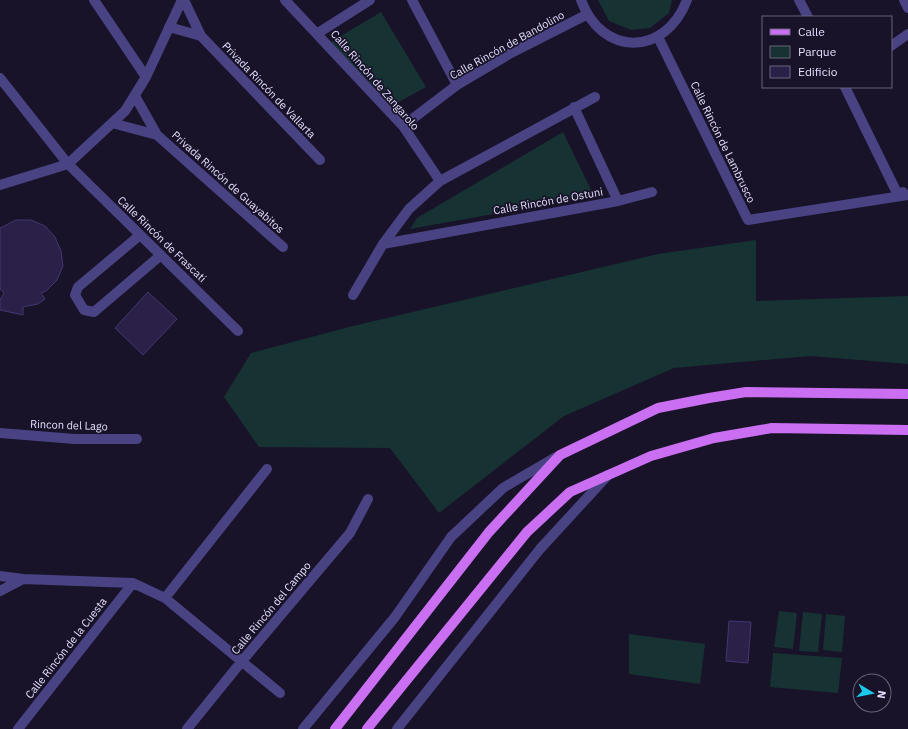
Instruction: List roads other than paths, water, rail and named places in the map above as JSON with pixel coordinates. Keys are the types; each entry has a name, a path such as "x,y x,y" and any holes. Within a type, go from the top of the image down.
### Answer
{"main road":[{"path":"335,729 489,532 560,455 658,408 709,398 746,392 908,394"},
{"path":"367,729 527,532 570,492 651,456 714,438 772,428 908,430"}],"street":[{"path":"94,0 146,77"},
{"path":"0,185 68,164 125,111 146,77 183,0"},
{"name":"Privada Rincón de Vallarta","path":"183,0 201,36 320,160"},
{"name":"Calle Rincón de Zangarolo","path":"285,0 318,33 403,126 440,181"},
{"path":"318,33 370,0"},
{"path":"412,0 457,85"},
{"path":"581,0 586,15 596,28 610,37 620,40 642,42 658,37 672,28 681,14 687,0"},
{"path":"799,0 807,16"},
{"path":"904,0 908,8"},
{"name":"Calle Rincón de Bandolino","path":"403,126 457,85 511,53 586,15"},
{"path":"169,27 201,36"},
{"path":"892,45 908,34"},
{"name":"Calle Rincón de Lambrusco","path":"658,37 748,220 903,195"},
{"name":"Calle Rincón de Frascati","path":"0,78 68,164 238,331"},
{"path":"846,88 903,195 908,189"},
{"name":"Privada Rincón de Guayabitos","path":"135,96 157,135 283,247"},
{"path":"353,295 383,244 409,209 440,181 574,107 595,97"},
{"name":"Calle Rincón de Ostuni","path":"383,244 618,200 574,107"},
{"name":"Privada Rincón de Guayabitos","path":"112,124 157,135"},
{"path":"618,200 652,192"},
{"path":"140,235 78,287 75,295 84,310 94,312 161,255"},
{"name":"Rincon del Lago","path":"0,434 75,439 137,439"},
{"path":"303,729 395,617 451,537 503,488 560,455"},
{"path":"165,598 267,468"},
{"path":"397,729 540,549 609,474"},
{"name":"Calle Rincón del Campo","path":"187,729 350,533 368,499"},
{"path":"0,576 23,579 133,583 165,598 280,693"},
{"path":"0,591 23,579"},
{"name":"Calle Rincón de la Cuesta","path":"18,729 133,583"}]}
